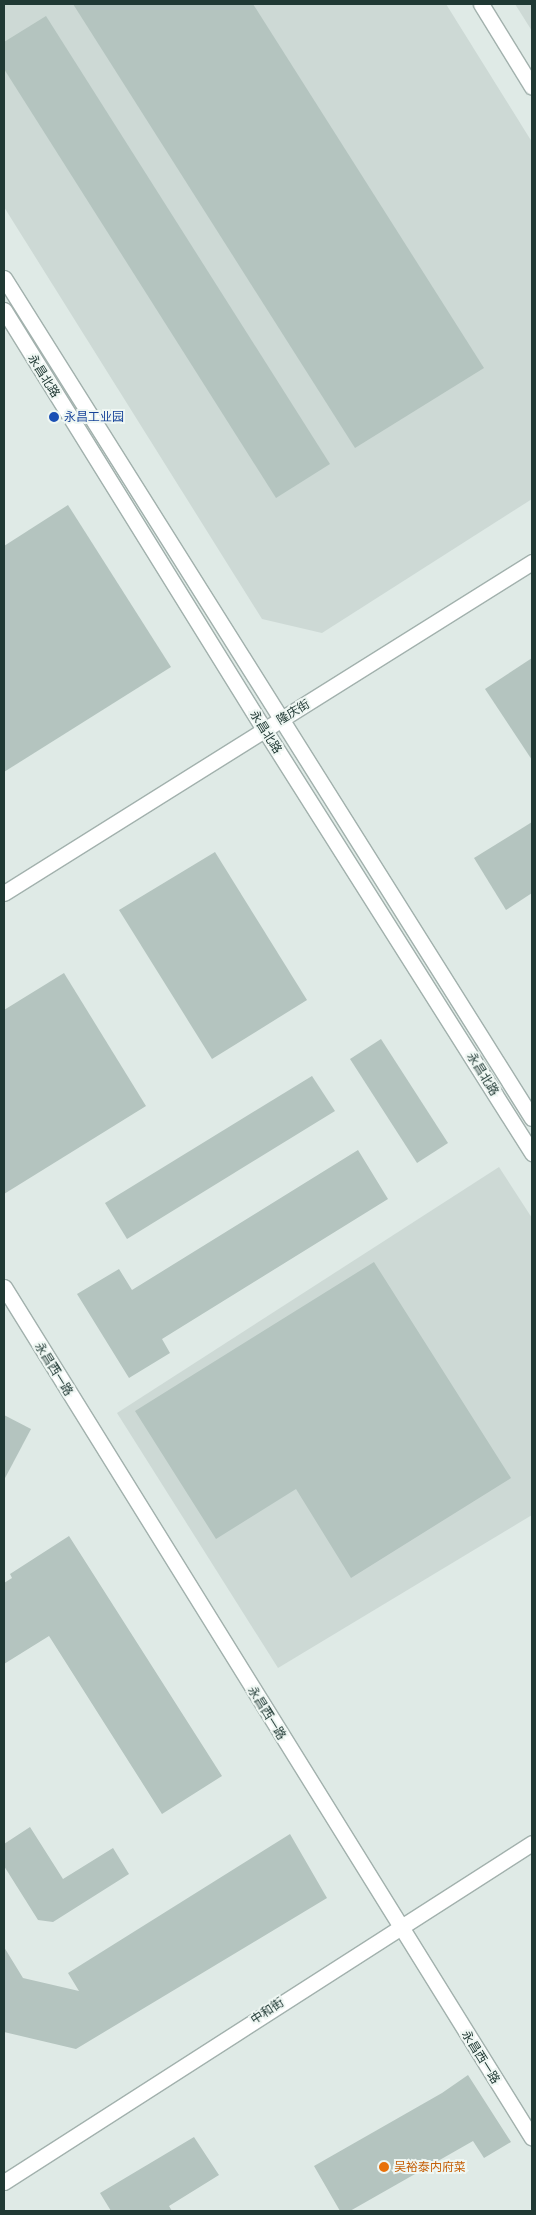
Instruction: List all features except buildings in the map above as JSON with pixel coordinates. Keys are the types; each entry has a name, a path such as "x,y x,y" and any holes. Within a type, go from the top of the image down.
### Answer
{"street":[{"path":"481,4 532,87"},
{"name":"永昌北路","path":"4,278 532,1118"},
{"name":"永昌北路","path":"4,310 264,729 532,1153"},
{"name":"隆庆街","path":"4,893 532,562"},
{"name":"永昌西一路","path":"4,1287 532,2138"},
{"name":"中和街","path":"4,2182 399,1926 532,1843"}],"shaded area":[{"path":"4,4 446,4 532,142 532,499 322,633 262,619 4,207"},
{"path":"515,4 532,4 532,31"},
{"path":"499,1167 532,1218 532,1515 278,1668 117,1413"}],"place":[{"name":"永昌工业园","path":"54,417"},
{"name":"吴裕泰内府菜","path":"384,2167"}]}
